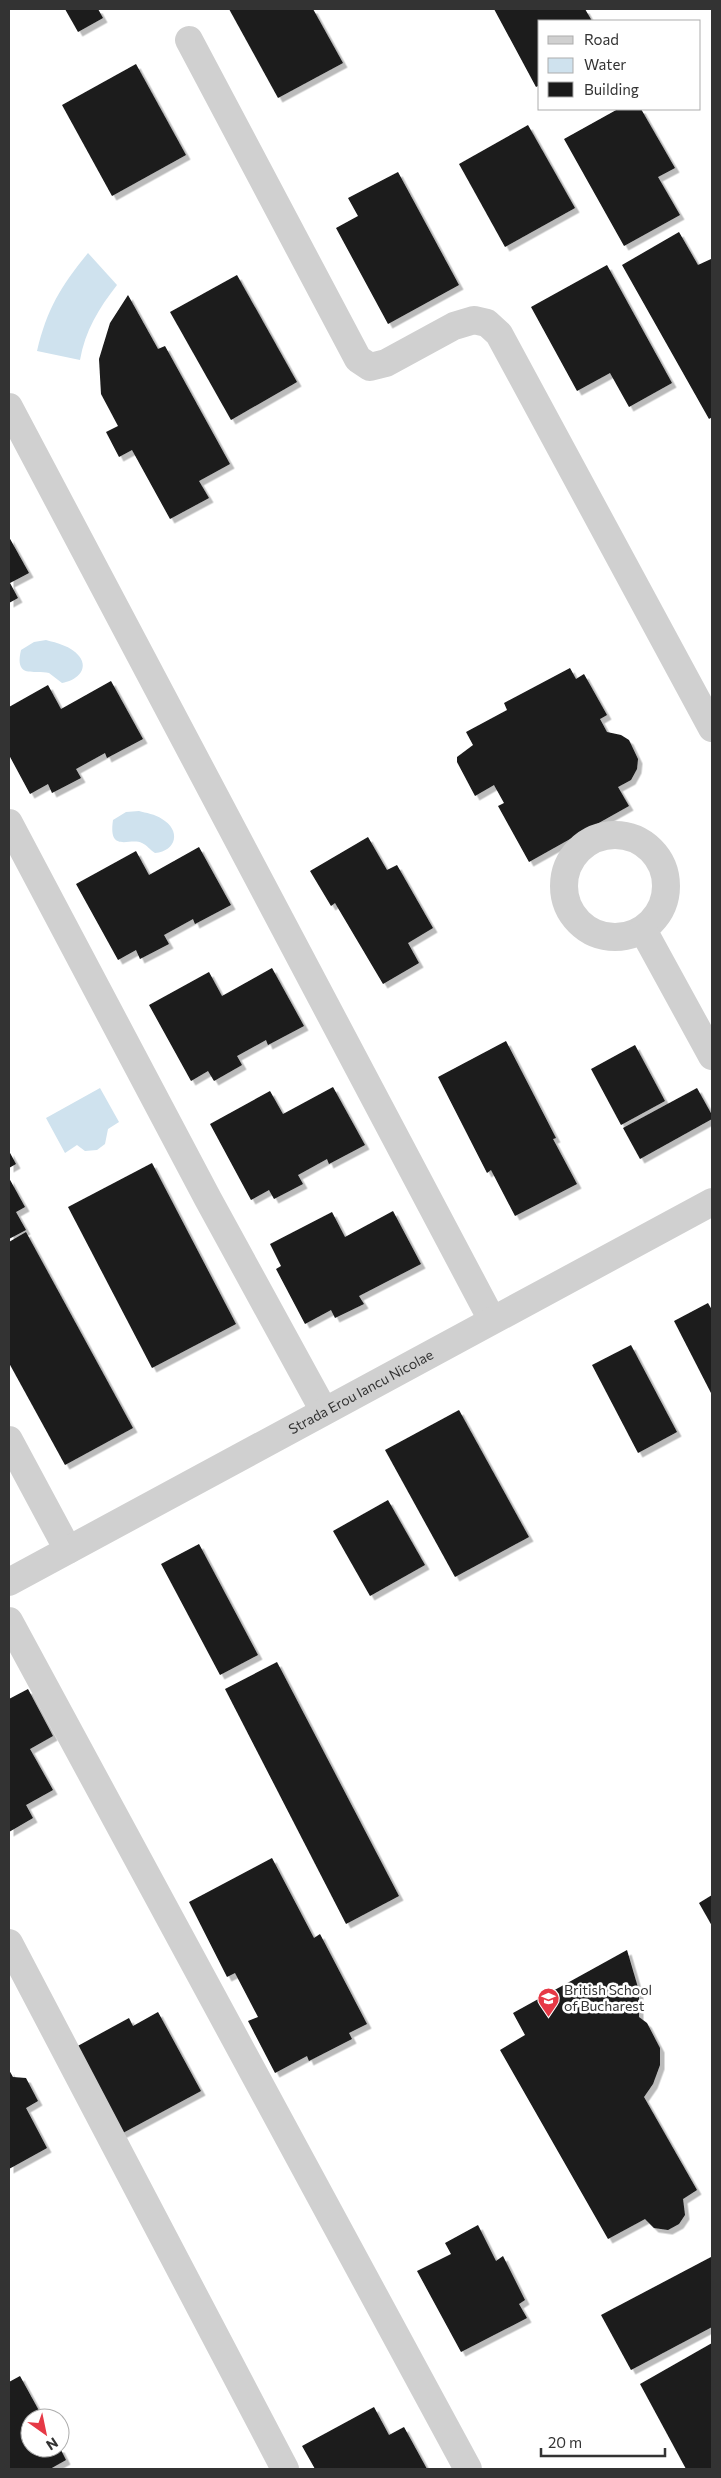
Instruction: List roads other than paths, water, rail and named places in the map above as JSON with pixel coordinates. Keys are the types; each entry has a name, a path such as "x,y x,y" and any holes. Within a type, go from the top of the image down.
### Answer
{"street":[{"path":"189,40 358,359 370,367 386,363 454,326 474,320 487,323 499,334 712,728"},
{"path":"9,407 492,1320"},
{"path":"9,823 324,1411"},
{"path":"644,930 712,1056"},
{"name":"Strada Erou Iancu Nicolae","path":"9,1582 712,1202"},
{"path":"9,1440 68,1550"},
{"path":"9,1621 468,2469"},
{"path":"9,1944 285,2469"}],"water":[{"path":"88,253 117,285 104,302 89,330 80,360 37,351 50,310 70,276"},
{"path":"46,640 68,647 79,656 83,666 80,674 72,680 62,683 49,673 27,671 20,666 21,650 34,642"},
{"path":"139,811 162,819 172,829 174,839 168,848 155,853 142,843 117,841 112,831 113,820 126,812"},
{"path":"100,1088 119,1122 108,1129 105,1144 97,1150 85,1151 77,1145 65,1153 46,1118"}],"place":[{"name":"British School of Bucharest","path":"548,2017"}]}
